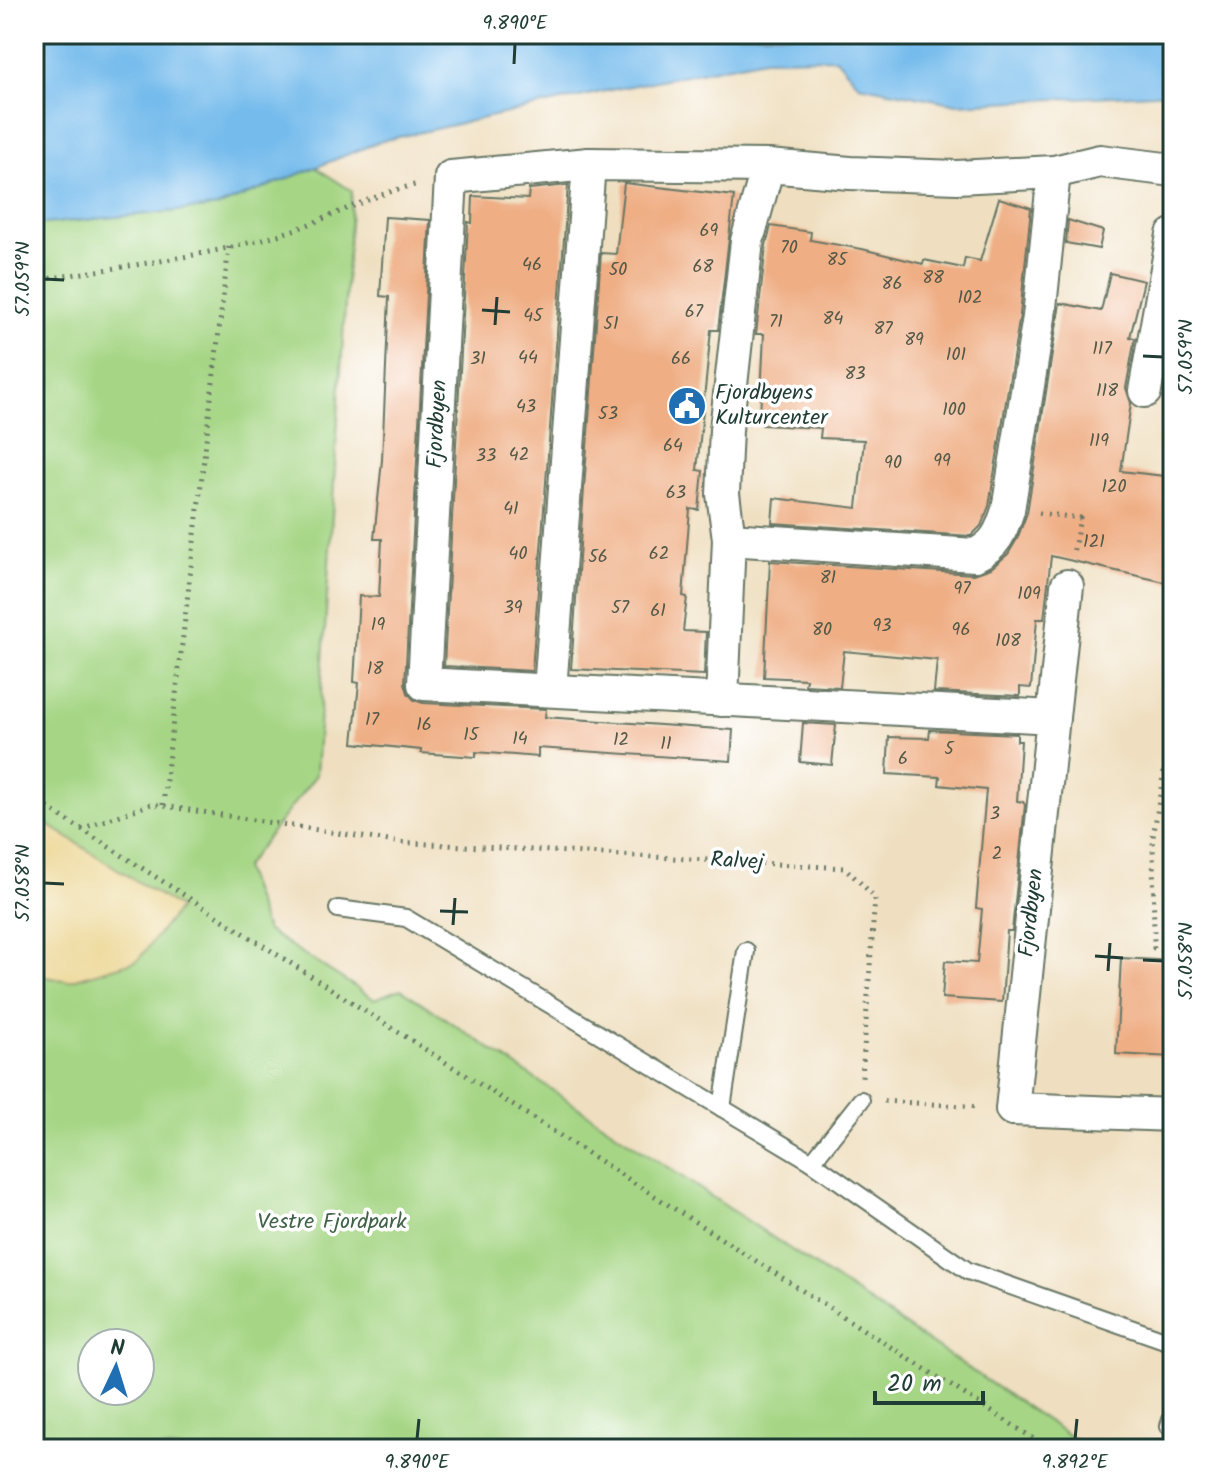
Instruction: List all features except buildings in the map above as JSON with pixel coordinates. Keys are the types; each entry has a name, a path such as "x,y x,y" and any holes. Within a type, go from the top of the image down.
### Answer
{"street":[{"path":"451,177 589,164 768,166 957,177 1054,172 1100,161 1173,170"},
{"path":"550,690 589,164"},
{"path":"722,700 729,539 723,494 726,430 747,241 768,166"},
{"path":"729,539 975,555 991,547 1002,531 1008,510 1039,317 1054,172"},
{"name":"Fjordbyen","path":"451,177 424,684 1053,717"},
{"path":"1145,391 1173,235"},
{"name":"Fjordbyen","path":"1012,1109 1067,586"},
{"path":"1012,1109 1173,1115"}],"lane":[{"path":"338,909 406,918 812,1162 968,1271 1173,1343"},
{"path":"722,1108 746,951"},
{"path":"812,1162 861,1100"},
{"path":"1173,1414 1169,1426 1173,1429"}],"path":[{"path":"34,281 282,234 395,189 451,177"},
{"path":"163,805 229,246"},
{"path":"1008,510 1080,518 1067,586"},
{"path":"1173,716 1153,837 1154,948 1173,952"},
{"path":"34,799 1050,1449"},
{"name":"Ralvej","path":"80,829 151,804 395,842 845,868 875,897 861,1100"},
{"path":"861,1100 1012,1109"}],"green space":[{"name":"Vestre Fjordpark","path":"315,167 352,191 316,775 244,868 266,930 374,999 401,989 1089,1449 34,1449 34,225 217,207"}],"sand":[{"path":"34,816 179,908 137,961 69,981 34,975"}],"water":[{"path":"34,34 1173,34 1173,93 957,104 859,85 836,58 764,59 381,141 217,207 34,225"}],"place":[{"name":"Fjordbyens Kulturcenter","path":"687,406"}]}
